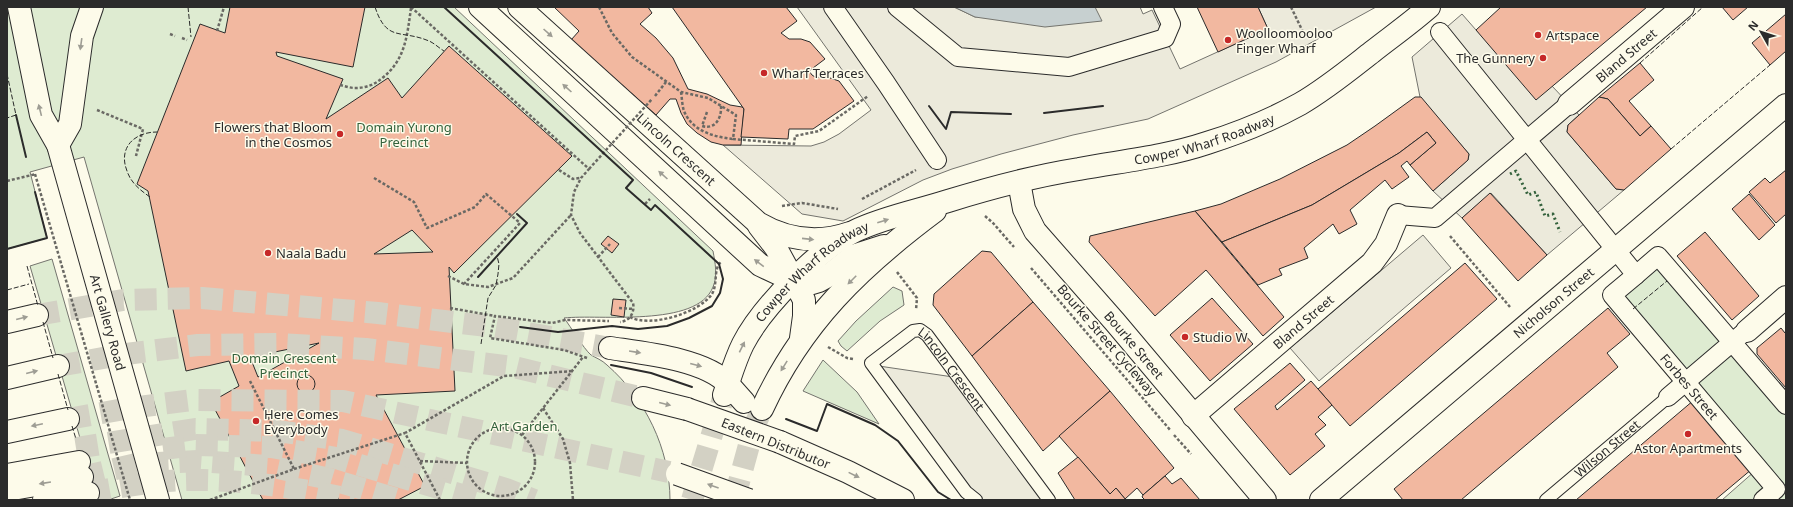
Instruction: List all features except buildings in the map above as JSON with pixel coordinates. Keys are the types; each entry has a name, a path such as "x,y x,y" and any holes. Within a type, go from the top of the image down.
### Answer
{"main road":[{"name":"Art Gallery Road","path":"19,7 41,115 58,144 158,500"},
{"path":"58,144 70,124 82,36 92,7"},
{"path":"480,7 760,265 794,281 809,284 828,276 853,256 894,241"},
{"name":"Bland Street","path":"1569,104 1683,7"},
{"name":"Cowper Wharf Roadway","path":"740,397 744,342 765,313 794,281 830,247 855,231 878,222 1019,182 1078,169 1148,158 1180,151 1208,143 1270,119 1302,103 1330,84 1424,9"},
{"path":"512,38 525,12"},
{"name":"Lincoln Crescent","path":"525,12 758,223 787,237 819,240 834,239 855,231"},
{"name":"Nicholson Street","path":"1321,500 1786,105"},
{"name":"Bourke Street","path":"1019,182 1024,209 1029,223 1035,231 1115,322 1265,500"},
{"name":"Cowper Wharf Roadway","path":"740,397 781,370 800,342 842,290 894,241 947,202"},
{"name":"Bland Street","path":"1193,416 1372,263 1384,248 1398,215"},
{"path":"758,223 776,248 804,300 804,321 800,342"},
{"path":"1740,336 1786,297"},
{"path":"7,322 38,315"},
{"path":"610,348 700,366 716,374 740,397"},
{"path":"7,378 58,366"},
{"name":"Eastern Distributor","path":"643,398 687,409 780,442 848,472 903,500"},
{"path":"7,432 68,419"},
{"path":"7,461 81,470"},
{"path":"7,475 81,470"},
{"path":"7,490 81,470"},
{"path":"44,500 81,470"},
{"path":"673,473 749,500"}],"street":[{"path":"833,7 937,160"},
{"path":"897,7 958,57 1069,67 1165,38 1170,24 1163,7"},
{"path":"1440,32 1636,275"},
{"path":"1398,215 1435,218 1569,104"},
{"name":"Forbes Street","path":"1775,490 1612,296 1658,256 1740,336 1786,406"},
{"path":"1668,397 1740,336"}],"lane":[{"name":"Lincoln Crescent","path":"871,363 915,331 922,331 927,335 1049,500"},
{"path":"871,363 966,492 976,500"},
{"name":"Wilson Street","path":"1546,500 1668,397"}],"path":[{"path":"217,31 224,7"},
{"path":"411,7 589,169"},
{"path":"340,85 356,88 374,86 392,71 402,54 407,36 411,7"},
{"path":"599,7 612,33 632,57 681,92 708,98 736,115 733,139"},
{"path":"1291,7 1304,34"},
{"path":"170,34 175,36"},
{"path":"182,38 187,40"},
{"path":"450,308 495,316 552,323 565,320 623,322 630,317 634,309 631,299 580,233 571,215 574,192 581,178 666,82"},
{"path":"681,92 684,111 698,128 718,138 794,144 795,136 819,131 856,104"},
{"path":"707,112 702,126 706,127 717,122 720,117 721,105"},
{"path":"94,109 143,129 136,156"},
{"path":"855,203 937,160"},
{"path":"559,170 572,179 581,178"},
{"path":"7,181 40,172"},
{"path":"35,174 130,500"},
{"path":"374,178 414,202 427,228 475,207 486,194 520,223 464,284"},
{"path":"971,195 977,212 993,223 1017,252"},
{"path":"778,206 802,202 841,210"},
{"path":"448,276 464,284 488,287 513,278 571,215"},
{"path":"1435,218 1526,326"},
{"path":"598,257 610,244"},
{"path":"630,317 640,321 656,320 685,313 694,309 712,294 715,288 719,264"},
{"name":"Bourke Street Cycleway","path":"1028,264 1194,458"},
{"path":"894,267 917,298 915,331"},
{"path":"618,308 634,309"},
{"path":"495,316 490,338 564,350 589,359"},
{"path":"823,344 847,358 871,363"},
{"path":"522,435 583,357"},
{"path":"210,500 294,469 405,433 504,376 573,371"},
{"path":"250,381 294,469"},
{"path":"543,408 563,439 570,463 573,500"},
{"path":"498,427 509,428 522,435 532,445 536,456 536,468 532,480 524,489 508,496 496,497 484,493 475,485 469,475 467,463 470,448 476,438 486,431 498,427"},
{"path":"405,433 440,500"},
{"path":"420,461 467,463"}],"green space":[{"path":"7,7 454,7 713,251 716,274 715,283 703,300 688,309 668,314 646,316 564,318 588,352 605,363 621,378 644,409 653,426 666,462 670,500 182,500 84,157 30,172 47,238 7,249"},
{"path":"1660,250 1786,398 1786,500 1722,500 1755,471 1607,296"},
{"path":"52,259 120,496 108,500 98,500 30,266"},
{"path":"893,287 902,291 904,305 880,321 847,351 838,341 856,321"},
{"path":"823,360 857,392 879,424 803,391"}],"shaded area":[{"path":"797,7 954,7 975,17 1095,7 1140,7 1143,14 1152,10 1180,69 1268,29 1258,7 1376,7 1276,62 1148,119 1073,135 952,169 923,180 843,221 802,214 723,145 811,146 824,142 839,134 871,110"},
{"path":"954,7 1095,7 1102,21 1045,27 975,17"},
{"path":"1462,14 1476,30 1552,86 1569,104 1579,115 1568,125 1567,132 1616,189 1624,190 1547,255 1491,193 1462,218 1433,191 1468,160 1469,154 1420,97 1412,57"},
{"path":"1423,235 1451,268 1319,381 1290,348"},
{"path":"872,365 960,378 1049,500 976,500"}],"tunnel":[{"path":"37,315 123,300 202,298 378,313 494,327 610,348"},
{"path":"58,366 126,354 198,345 277,344 366,349 514,367 643,398"},
{"path":"692,500 724,395"},
{"path":"68,419 130,408 192,400 343,401 669,472"},
{"path":"734,500 754,427 762,409"},
{"path":"76,448 195,429 277,431 342,440 506,489 534,500"},
{"path":"163,449 195,445 271,447 336,458 479,500"},
{"path":"82,477 136,464 198,461 268,466 330,479 400,500"},
{"path":"88,493 159,482 203,480 279,486 354,500"}],"hedge":[{"path":"1510,174 1516,171 1528,195 1536,192 1545,216 1553,214 1560,232"}],"fence":[{"path":"188,7 191,37"},
{"path":"375,7 385,26 390,30 396,33 429,41 444,51"},
{"path":"1640,63 1703,7"},
{"path":"1671,149 1770,65"},
{"path":"7,74 16,115 7,118"},
{"path":"150,197 133,183 127,171 125,155 126,149 135,138 141,135 157,132"},
{"path":"481,344 488,298 496,285 499,264 497,256"},
{"path":"27,266 38,306"},
{"path":"1633,309 1667,281"},
{"path":"7,290 29,284"},
{"path":"43,322 53,358"},
{"path":"58,374 68,410"},
{"path":"72,426 76,439"}],"wall":[{"path":"444,7 633,180 626,188 651,210 655,205 719,264 723,279 720,293 712,306 689,318 667,326 638,329 612,326 558,332 520,327"},
{"path":"929,106 946,129 951,112 1011,114"},
{"path":"1044,113 1103,106"},
{"path":"16,115 26,157"},
{"path":"7,249 47,238 35,192"},
{"path":"478,277 527,223 517,214"},
{"path":"611,365 651,373 692,387"},
{"path":"786,419 817,431 827,404 875,425 898,441 938,492 951,500"}],"place":[{"name":"Artspace","path":"1538,35"},
{"name":"Woolloomooloo Finger Wharf","path":"1228,40"},
{"name":"The Gunnery","path":"1543,58"},
{"name":"Wharf Terraces","path":"764,73"},
{"name":"Flowers that Bloom in the Cosmos","path":"340,134"},
{"name":"Naala Badu","path":"268,253"},
{"name":"Studio W","path":"1185,337"},
{"name":"Here Comes Everybody","path":"256,421"},
{"name":"Astor Apartments","path":"1688,434"}],"park label":[{"name":"Domain Yurong Precinct","path":"404,134"},
{"name":"Domain Crescent Precinct","path":"284,366"},
{"name":"Art Garden","path":"524,426"}]}
